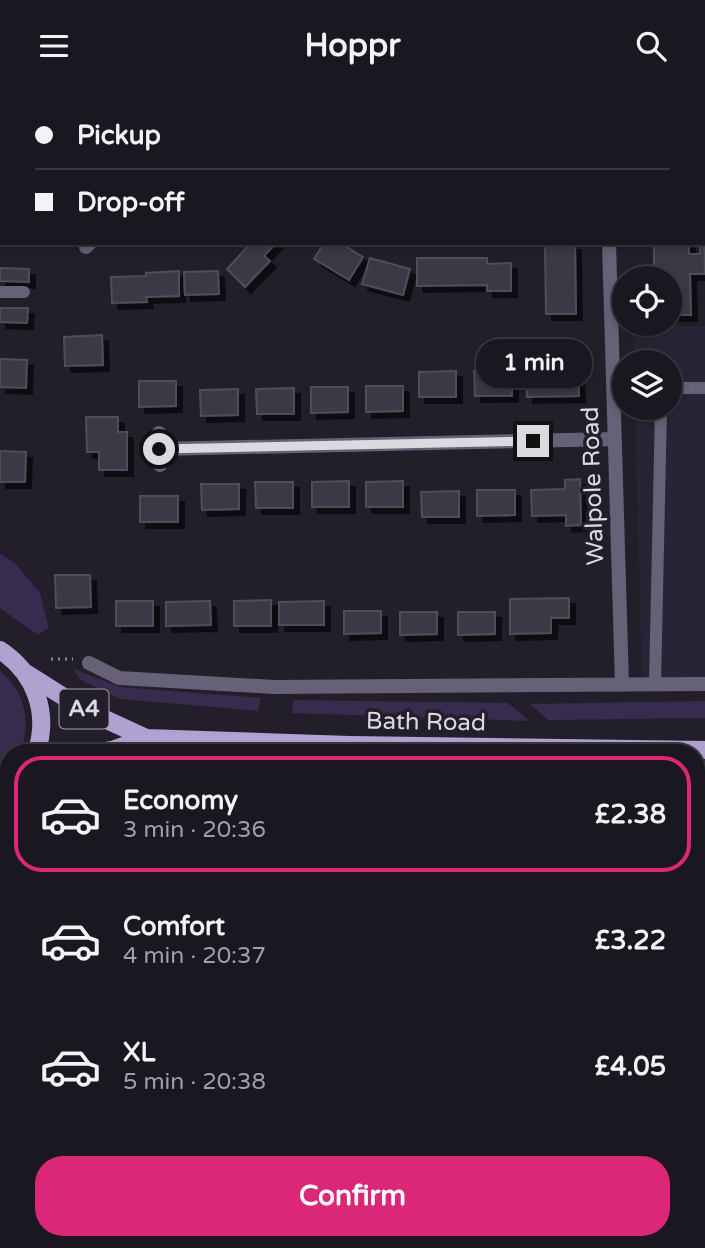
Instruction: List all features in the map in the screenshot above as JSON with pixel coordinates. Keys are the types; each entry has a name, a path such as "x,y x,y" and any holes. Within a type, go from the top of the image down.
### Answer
{"main road":[{"name":"Bath Road","path":"0,650 26,673 83,709 146,738 181,744"},
{"path":"26,673 33,685 41,714 42,728 38,744"},
{"name":"Bath Road","path":"129,744 146,738"}],"street":[{"name":"Walpole Road","path":"609,245 622,685"},
{"path":"159,433 160,465"},
{"path":"159,449 614,439"},
{"path":"89,663 119,678 274,687 705,684"}],"lane":[{"path":"0,292 24,292"},
{"path":"682,388 705,388"},
{"path":"655,684 661,420"}],"shaded area":[{"path":"682,326 705,326 705,679 642,683 635,420 682,420 682,350 634,350 633,336 682,336"},
{"path":"0,554 14,562 40,593 49,628 38,635 0,608"},
{"path":"74,669 119,687 261,698 258,711 120,699 79,679"},
{"path":"0,671 15,688 26,720 23,744 0,744"},
{"path":"293,700 508,703 530,721 292,713"},
{"path":"705,701 705,718 548,720 530,704"}],"building":[{"path":"249,245 274,245 264,256 270,261 245,287 227,269"},
{"path":"323,245 343,245 363,257 349,280 314,259"},
{"path":"545,245 575,245 576,314 546,314"},
{"path":"654,245 689,245 689,254 700,254 700,245 704,245 705,274 690,274 691,315 682,315 682,266 654,266"},
{"path":"370,258 410,269 403,295 362,284"},
{"path":"417,258 487,258 487,264 511,263 511,291 487,291 487,285 417,286"},
{"path":"0,268 29,269 29,282 0,281"},
{"path":"179,271 179,296 146,297 147,302 112,303 111,277"},
{"path":"218,271 219,294 185,295 184,272"},
{"path":"0,308 28,308 27,323 0,322"},
{"path":"102,335 103,365 65,366 64,337"},
{"path":"0,359 27,360 26,388 0,387"},
{"path":"526,365 578,365 579,396 527,397"},
{"path":"456,371 456,397 419,397 419,372"},
{"path":"474,371 512,371 512,396 475,396"},
{"path":"139,381 176,381 176,406 139,407"},
{"path":"366,386 403,386 403,411 366,412"},
{"path":"311,387 348,387 348,412 311,413"},
{"path":"294,388 294,414 257,414 256,389"},
{"path":"238,389 238,415 201,416 200,390"},
{"path":"86,417 118,417 118,432 127,432 127,470 99,470 99,452 87,452"},
{"path":"0,451 26,452 25,482 0,482"},
{"path":"580,479 581,525 566,526 566,515 532,516 531,490 565,489 565,480"},
{"path":"349,481 349,507 312,507 312,482"},
{"path":"403,481 403,507 366,507 366,482"},
{"path":"255,482 293,482 293,508 256,508"},
{"path":"201,484 239,484 239,509 202,510"},
{"path":"477,490 515,490 515,515 477,516"},
{"path":"459,491 459,517 422,517 421,492"},
{"path":"140,496 178,496 178,522 140,522"},
{"path":"55,575 90,575 91,607 56,608"},
{"path":"569,598 569,618 551,618 551,633 510,634 510,599"},
{"path":"271,600 271,626 234,626 234,601"},
{"path":"116,601 153,601 153,626 116,626"},
{"path":"210,601 211,625 166,626 166,602"},
{"path":"324,601 324,625 279,625 279,602"},
{"path":"344,611 381,611 381,633 344,634"},
{"path":"400,612 437,612 437,634 400,635"},
{"path":"458,612 495,612 495,634 458,635"}],"route":[{"path":"159,449 533,441"}]}
